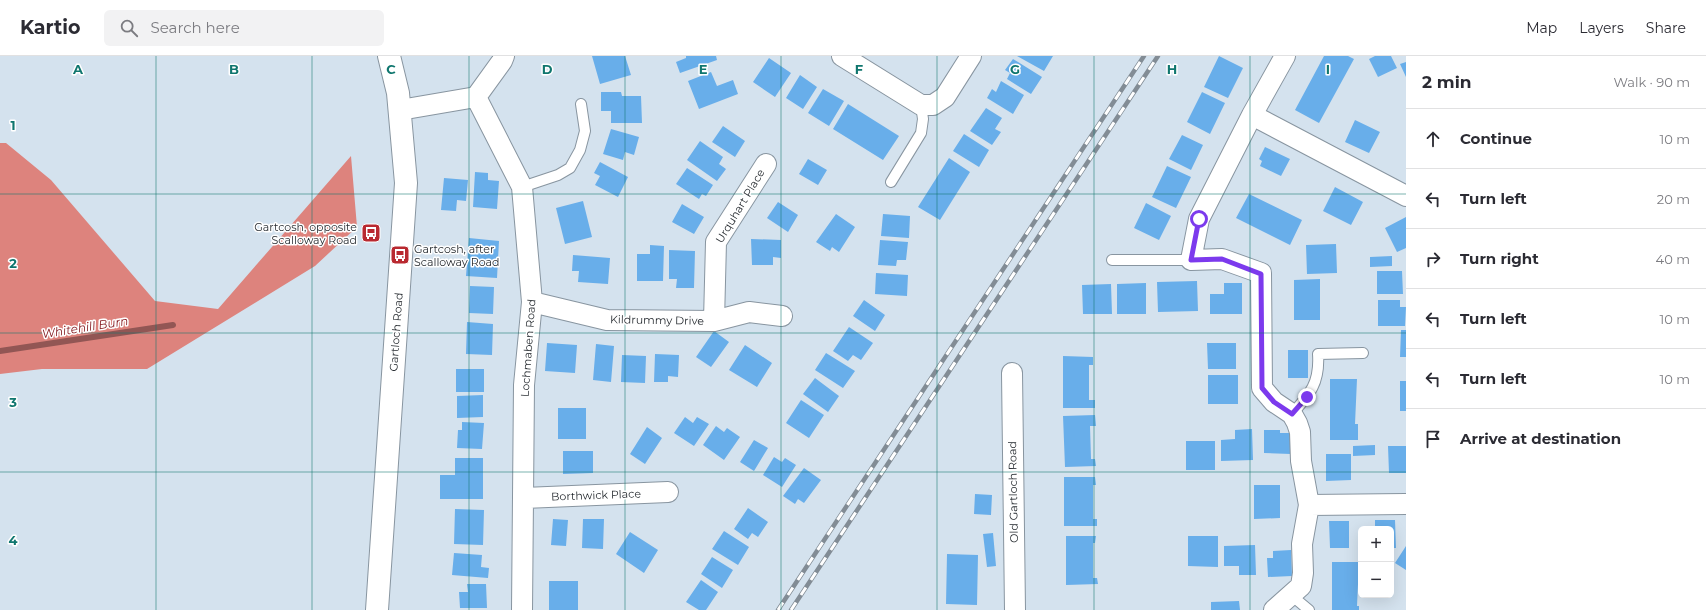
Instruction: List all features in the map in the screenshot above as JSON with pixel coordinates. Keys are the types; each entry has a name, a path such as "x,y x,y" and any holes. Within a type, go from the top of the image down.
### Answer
{"main road":[{"name":"Gartloch Road","path":"377,610 406,183 398,94 389,56"}],"street":[{"path":"400,110 476,97 504,56"},
{"path":"842,56 921,104 933,105 945,97 972,56"},
{"path":"1274,610 1292,596 1301,586 1303,573 1302,544 1309,505 1301,461 1300,432 1298,422 1292,414 1274,402 1262,388 1261,274 1222,259 1191,260 1199,219 1252,115 1285,56"},
{"name":"Lochmaben Road","path":"476,97 522,187 532,302 524,385 522,610"},
{"path":"1252,115 1406,196"},
{"name":"Urquhart Place","path":"714,321 716,242 766,164"},
{"name":"Kildrummy Drive","path":"532,302 607,320 714,321 749,312 782,316"},
{"name":"Old Gartloch Road","path":"1012,373 1015,610"},
{"name":"Borthwick Place","path":"524,498 668,492"},
{"path":"1309,505 1406,504"}],"lane":[{"path":"522,187 558,175 570,168 580,150 585,131 581,104"},
{"path":"890,182 921,133 924,119 921,104"},
{"path":"1112,260 1191,260"},
{"path":"1292,414 1307,397 1316,382 1319,366 1318,354 1363,353"},
{"path":"1292,596 1309,610"}],"shaded area":[{"path":"0,143 6,143 51,180 155,301 218,309 351,156 357,227 315,266 147,369 42,369 0,374"}],"building":[{"path":"592,56 625,56 631,75 600,84"},
{"path":"686,56 716,56 717,60 680,73 676,62 686,58"},
{"path":"1017,56 1053,56 1044,71"},
{"path":"1219,56 1243,68 1228,98 1204,87"},
{"path":"1324,56 1348,56 1354,59 1319,123 1295,110"},
{"path":"1375,56 1391,56 1397,68 1378,77 1369,59"},
{"path":"769,58 791,73 775,97 753,82"},
{"path":"1013,59 1042,77 1031,94 1007,79 1010,73 1005,70"},
{"path":"1406,62 1406,77 1400,64"},
{"path":"711,72 717,86 733,80 738,94 699,109 688,81"},
{"path":"800,75 817,87 803,109 786,98"},
{"path":"1001,81 1024,95 1013,114 987,98 992,89 996,92"},
{"path":"823,89 844,101 829,126 808,113"},
{"path":"601,92 621,92 622,96 641,96 642,123 611,123 611,111 601,111"},
{"path":"1202,92 1225,103 1210,134 1187,122"},
{"path":"848,104 899,136 883,160 833,129"},
{"path":"986,108 1002,118 995,129 1001,132 992,145 970,131"},
{"path":"1355,120 1380,132 1369,153 1345,142"},
{"path":"723,126 745,141 735,157 712,142"},
{"path":"611,129 639,137 634,155 625,152 623,160 603,154"},
{"path":"964,134 989,150 979,167 953,151"},
{"path":"1182,135 1203,145 1191,170 1169,159"},
{"path":"700,141 723,157 719,164 726,169 717,181 687,160"},
{"path":"1265,147 1290,159 1281,176 1260,166 1262,161 1259,159"},
{"path":"949,158 970,172 940,220 918,207"},
{"path":"808,159 827,170 818,185 799,174"},
{"path":"600,162 628,177 618,197 595,185 600,176 594,173"},
{"path":"1167,166 1191,177 1176,208 1152,197"},
{"path":"687,168 713,185 706,196 702,194 699,199 676,184"},
{"path":"475,172 488,173 488,180 499,181 497,209 473,207"},
{"path":"444,178 468,180 466,201 457,200 456,211 441,210"},
{"path":"1335,187 1363,202 1351,225 1323,211"},
{"path":"1249,194 1302,220 1290,245 1236,218"},
{"path":"583,201 592,237 565,244 556,208"},
{"path":"778,202 798,215 788,232 767,218"},
{"path":"1146,203 1171,216 1159,240 1134,228"},
{"path":"682,204 704,217 694,234 672,222"},
{"path":"836,214 855,227 839,252 832,247 830,251 816,242"},
{"path":"883,214 910,216 909,238 881,236"},
{"path":"1406,217 1406,248 1397,252 1385,228"},
{"path":"469,238 499,241 497,278 466,276"},
{"path":"751,239 781,240 781,258 773,257 773,265 752,265"},
{"path":"880,240 908,242 906,260 897,260 896,266 878,265"},
{"path":"1336,244 1337,273 1307,274 1306,245"},
{"path":"650,245 664,246 663,281 637,281 637,254 650,254"},
{"path":"669,250 695,251 694,288 676,288 677,279 669,279"},
{"path":"573,255 610,258 608,284 578,282 579,271 572,271"},
{"path":"1392,256 1392,266 1370,267 1370,257"},
{"path":"1377,271 1402,271 1403,294 1377,294"},
{"path":"876,273 908,275 907,296 875,294"},
{"path":"1320,279 1320,320 1294,320 1294,280"},
{"path":"1197,281 1198,311 1158,312 1157,282"},
{"path":"1146,283 1146,314 1117,314 1117,284"},
{"path":"1224,283 1242,283 1242,314 1210,314 1210,294 1224,294"},
{"path":"1111,284 1112,314 1083,314 1082,285"},
{"path":"470,286 494,287 493,314 469,313"},
{"path":"864,300 885,315 875,331 853,316"},
{"path":"1378,300 1400,300 1400,307 1406,307 1405,326 1378,326"},
{"path":"467,322 493,324 492,355 466,354"},
{"path":"849,327 873,343 861,360 853,355 848,361 833,351"},
{"path":"1401,330 1406,330 1406,357 1400,357"},
{"path":"714,331 729,342 711,367 696,357"},
{"path":"547,343 577,345 575,373 545,371"},
{"path":"1207,343 1236,343 1236,369 1208,369"},
{"path":"596,344 614,346 611,382 593,380"},
{"path":"745,345 772,363 757,387 729,370"},
{"path":"1288,350 1308,350 1308,378 1288,378"},
{"path":"826,353 855,371 843,388 815,370"},
{"path":"655,354 679,355 678,377 668,376 668,382 654,382"},
{"path":"622,355 646,356 645,383 621,382"},
{"path":"1063,356 1093,357 1093,365 1089,365 1089,400 1095,400 1095,408 1063,408"},
{"path":"456,369 484,369 484,392 456,392"},
{"path":"1208,375 1238,375 1238,404 1208,404"},
{"path":"815,378 839,396 828,412 803,394"},
{"path":"1330,379 1357,379 1355,424 1358,424 1358,440 1330,440"},
{"path":"1400,381 1406,381 1406,411 1400,411"},
{"path":"483,395 483,417 457,418 457,396"},
{"path":"801,400 824,415 809,438 786,423"},
{"path":"558,408 586,408 586,439 558,439"},
{"path":"1095,415 1096,426 1090,426 1091,459 1095,459 1096,466 1065,467 1063,416"},
{"path":"685,417 693,423 697,417 709,424 694,446 674,433"},
{"path":"462,422 484,423 482,449 457,448 458,430 462,430"},
{"path":"716,426 724,432 727,428 740,437 724,460 703,445"},
{"path":"647,427 662,438 645,464 630,454"},
{"path":"1252,429 1253,460 1221,461 1221,440 1235,439 1235,430"},
{"path":"1264,430 1280,430 1280,433 1291,433 1291,454 1264,453"},
{"path":"754,440 768,448 754,471 740,462"},
{"path":"1186,441 1215,441 1215,470 1186,470"},
{"path":"1375,445 1375,455 1353,456 1353,446"},
{"path":"1388,446 1406,446 1406,473 1389,473"},
{"path":"563,451 593,451 593,473 563,474"},
{"path":"1326,454 1351,454 1351,480 1326,481"},
{"path":"774,457 782,462 785,458 796,465 782,487 763,475"},
{"path":"455,458 483,458 483,499 440,499 440,475 455,475"},
{"path":"804,468 821,480 804,503 798,499 795,504 783,496"},
{"path":"1064,477 1095,477 1096,485 1093,485 1093,519 1097,519 1097,526 1064,526"},
{"path":"1254,485 1280,485 1280,518 1254,519"},
{"path":"975,494 992,495 991,515 974,514"},
{"path":"748,508 768,522 758,537 752,533 748,539 734,529"},
{"path":"455,509 484,510 483,545 454,544"},
{"path":"553,519 568,520 566,546 551,545"},
{"path":"583,519 604,519 603,549 582,548"},
{"path":"1375,520 1395,520 1396,548 1394,548 1394,526 1375,526"},
{"path":"1329,521 1349,521 1349,548 1330,548"},
{"path":"724,531 749,547 738,565 712,549"},
{"path":"630,532 658,550 644,573 616,554"},
{"path":"993,533 996,566 987,567 983,534"},
{"path":"1066,536 1096,536 1095,543 1093,543 1093,578 1097,578 1098,584 1066,585"},
{"path":"1188,536 1218,536 1218,567 1188,566"},
{"path":"1255,545 1256,575 1239,575 1239,566 1224,566 1224,546"},
{"path":"1406,546 1406,570 1395,563"},
{"path":"1291,550 1292,576 1268,577 1267,558 1273,558 1273,551"},
{"path":"454,553 482,555 481,567 489,568 488,578 452,575"},
{"path":"947,554 978,555 977,605 946,604"},
{"path":"712,557 733,570 722,588 701,574"},
{"path":"1332,562 1358,562 1357,606 1359,606 1359,610 1332,610"},
{"path":"701,580 718,592 706,610 699,610 686,602"},
{"path":"549,581 578,581 578,610 549,610"},
{"path":"467,584 486,584 487,608 460,608 459,592 468,592"},
{"path":"1239,601 1240,610 1211,610 1211,602"}],"waterway":[{"name":"Whitehill Burn","path":"0,351 173,325"}],"railway":[{"path":"778,610 1144,56"},
{"path":"791,610 1158,56"}],"place":[{"name":"Gartcosh, opposite Scalloway Road","path":"371,233"},
{"name":"Gartcosh, after Scalloway Road","path":"400,255"}],"route":[{"path":"1199,219 1191,260 1222,259 1261,274 1262,388 1274,402 1292,414 1307,397"}]}
